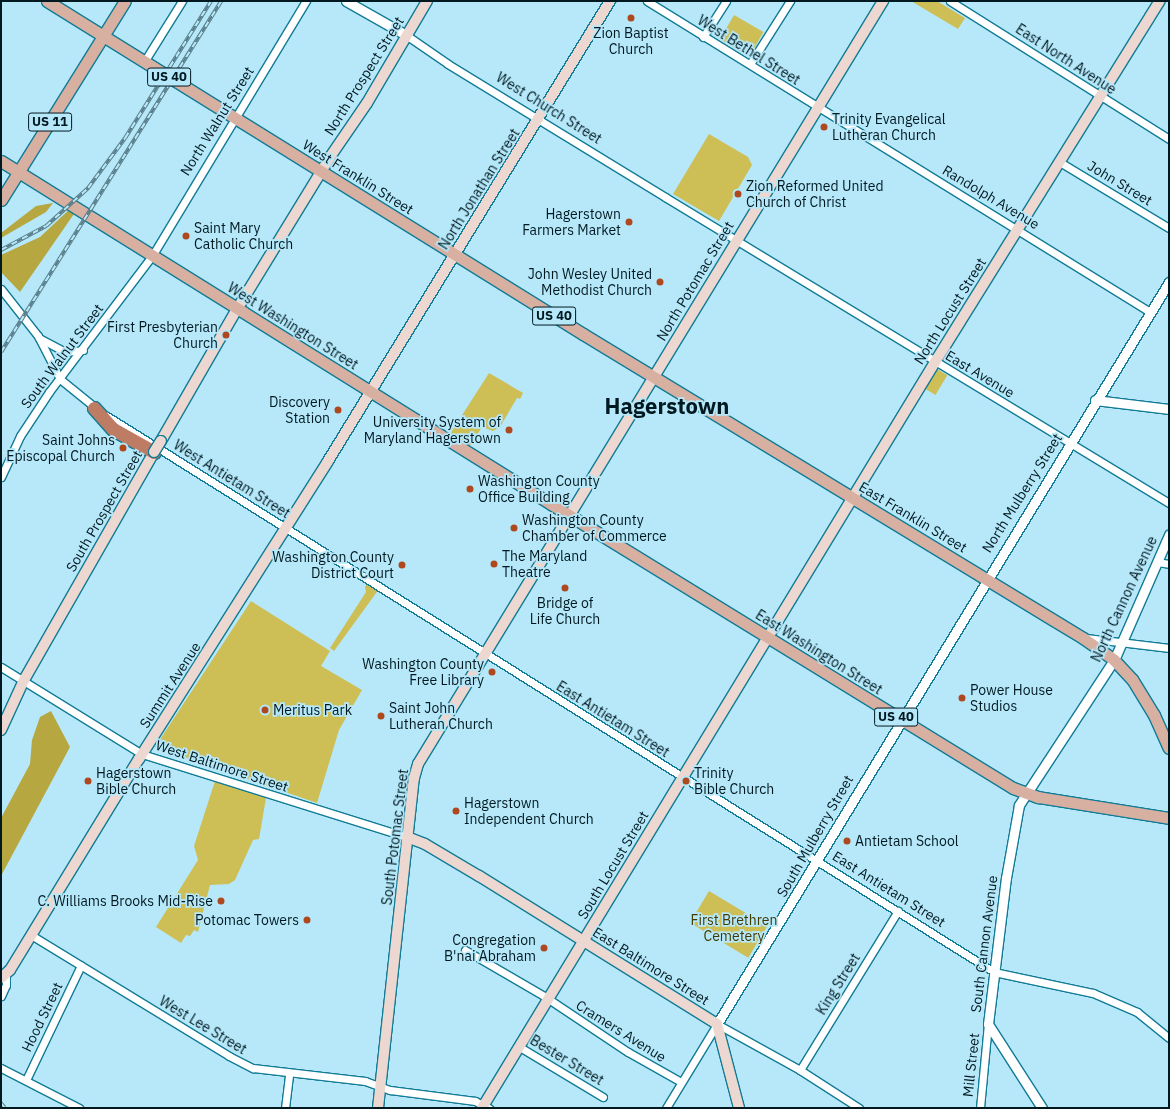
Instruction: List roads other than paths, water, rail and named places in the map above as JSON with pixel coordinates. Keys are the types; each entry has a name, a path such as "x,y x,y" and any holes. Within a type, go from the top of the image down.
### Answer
{"highway":[{"path":"94,408 113,429 158,447"}],"main road":[{"name":"West Franklin Street","path":"47,1 653,377"},
{"name":"US 11","path":"1,200 125,1"},
{"name":"North Prospect Street","path":"237,309 321,172 367,102 427,1"},
{"name":"North Jonathan Street","path":"371,392 610,1"},
{"name":"North Potomac Street","path":"570,516 653,377 884,1"},
{"name":"North Locust Street","path":"768,638 1058,161 1160,1"},
{"name":"West Washington Street","path":"1,161 570,516"},
{"name":"South Prospect Street","path":"1,730 24,680 237,309"},
{"name":"East Franklin Street","path":"653,377 1083,638"},
{"name":"Summit Avenue","path":"4,976 31,935 142,754 371,392"},
{"name":"East Washington Street","path":"570,516 901,720 1025,794 1169,818"},
{"name":"South Potomac Street","path":"378,1108 407,837 414,778 418,764 570,516"},
{"name":"South Locust Street","path":"485,1107 518,1046 548,1000 768,638"},
{"name":"US 40","path":"1083,638 1114,660 1143,695 1169,748"},
{"name":"East Baltimore Street","path":"407,837 435,850 584,940 717,1024"},
{"path":"717,1024 740,1108"}],"street":[{"path":"144,62 182,1"},
{"name":"North Walnut Street","path":"152,256 306,1"},
{"name":"West Church Street","path":"346,1 406,35 448,64 539,118 736,241"},
{"name":"West Bethel Street","path":"647,1 818,107"},
{"path":"703,37 726,1"},
{"path":"750,64 790,1"},
{"name":"East North Avenue","path":"950,1 1169,139"},
{"name":"Randolph Avenue","path":"818,107 1018,228 1150,312"},
{"name":"John Street","path":"1058,161 1169,228"},
{"name":"East Avenue","path":"736,241 1069,444 1169,503"},
{"name":"South Walnut Street","path":"1,477 20,436 60,379 152,256"},
{"name":"North Mulberry Street","path":"901,720 1095,400 1169,282"},
{"name":"West Antietam Street","path":"1,289 38,336 60,379 94,408 486,652"},
{"path":"38,336 65,352 83,350"},
{"path":"1095,400 1169,408"},
{"name":"North Cannon Avenue","path":"1025,794 1114,660 1169,535"},
{"path":"1157,562 1169,564"},
{"name":"East Franklin Street","path":"1083,638 1123,641 1169,648"},
{"name":"East Antietam Street","path":"486,652 497,662 682,778 818,860 994,972 1092,993 1137,1012 1169,1038"},
{"name":"West Baltimore Street","path":"1,667 24,680 93,726 142,754 407,837"},
{"name":"South Mulberry Street","path":"666,1108 818,860 901,720"},
{"name":"South Cannon Avenue","path":"1025,794 1019,805 1008,871 988,1024 1042,1108"},
{"name":"King Street","path":"800,1070 898,911"},
{"name":"West Lee Street","path":"31,935 242,1064 253,1068 289,1073 365,1081 380,1087 475,1101 485,1107"},
{"name":"Cramers Avenue","path":"465,950 548,1000 628,1052 681,1082"},
{"name":"Hood Street","path":"26,1080 82,965"},
{"name":"Summit Avenue","path":"1,996 6,984 4,976"},
{"name":"East Baltimore Street","path":"717,1024 800,1070 859,1108"},
{"name":"Mill Street","path":"980,1108 988,1024"},
{"name":"Bester Street","path":"518,1046 603,1097"},
{"path":"1,1068 79,1108"},
{"path":"284,1108 289,1073"}],"railway":[{"path":"1,250 46,226 88,188 125,138 211,1"},
{"path":"1,352 221,1"},
{"path":"1,1103 5,1108"}],"place":[{"name":"Zion Baptist Church","path":"631,18"},
{"name":"Trinity Evangelical Lutheran Church","path":"824,127"},
{"name":"Zion Reformed United Church of Christ","path":"738,194"},
{"name":"Hagerstown Farmers Market","path":"629,222"},
{"name":"Saint Mary Catholic Church","path":"186,236"},
{"name":"John Wesley United Methodist Church","path":"660,282"},
{"name":"First Presbyterian Church","path":"226,335"},
{"name":"Discovery Station","path":"338,410"},
{"name":"University System of Maryland Hagerstown","path":"509,430"},
{"name":"Saint Johns Episcopal Church","path":"123,448"},
{"name":"Washington County Office Building","path":"470,489"},
{"name":"Washington County Chamber of Commerce","path":"514,528"},
{"name":"The Maryland Theatre","path":"494,564"},
{"name":"Washington County District Court","path":"402,565"},
{"name":"Bridge of Life Church","path":"565,588"},
{"name":"Washington County Free Library","path":"492,672"},
{"name":"Power House Studios","path":"962,698"},
{"name":"Meritus Park","path":"265,710"},
{"name":"Saint John Lutheran Church","path":"381,716"},
{"name":"Hagerstown Bible Church","path":"88,781"},
{"name":"Trinity Bible Church","path":"686,781"},
{"name":"Hagerstown Independent Church","path":"456,811"},
{"name":"Antietam School","path":"847,841"},
{"name":"C. Williams Brooks Mid‐Rise","path":"221,901"},
{"name":"Potomac Towers","path":"307,920"},
{"name":"Congregation B'nai Abraham","path":"544,948"}],"district":[{"name":"Hagerstown","path":"667,406"}],"park label":[{"name":"First Brethren Cemetery","path":"734,928"}]}
